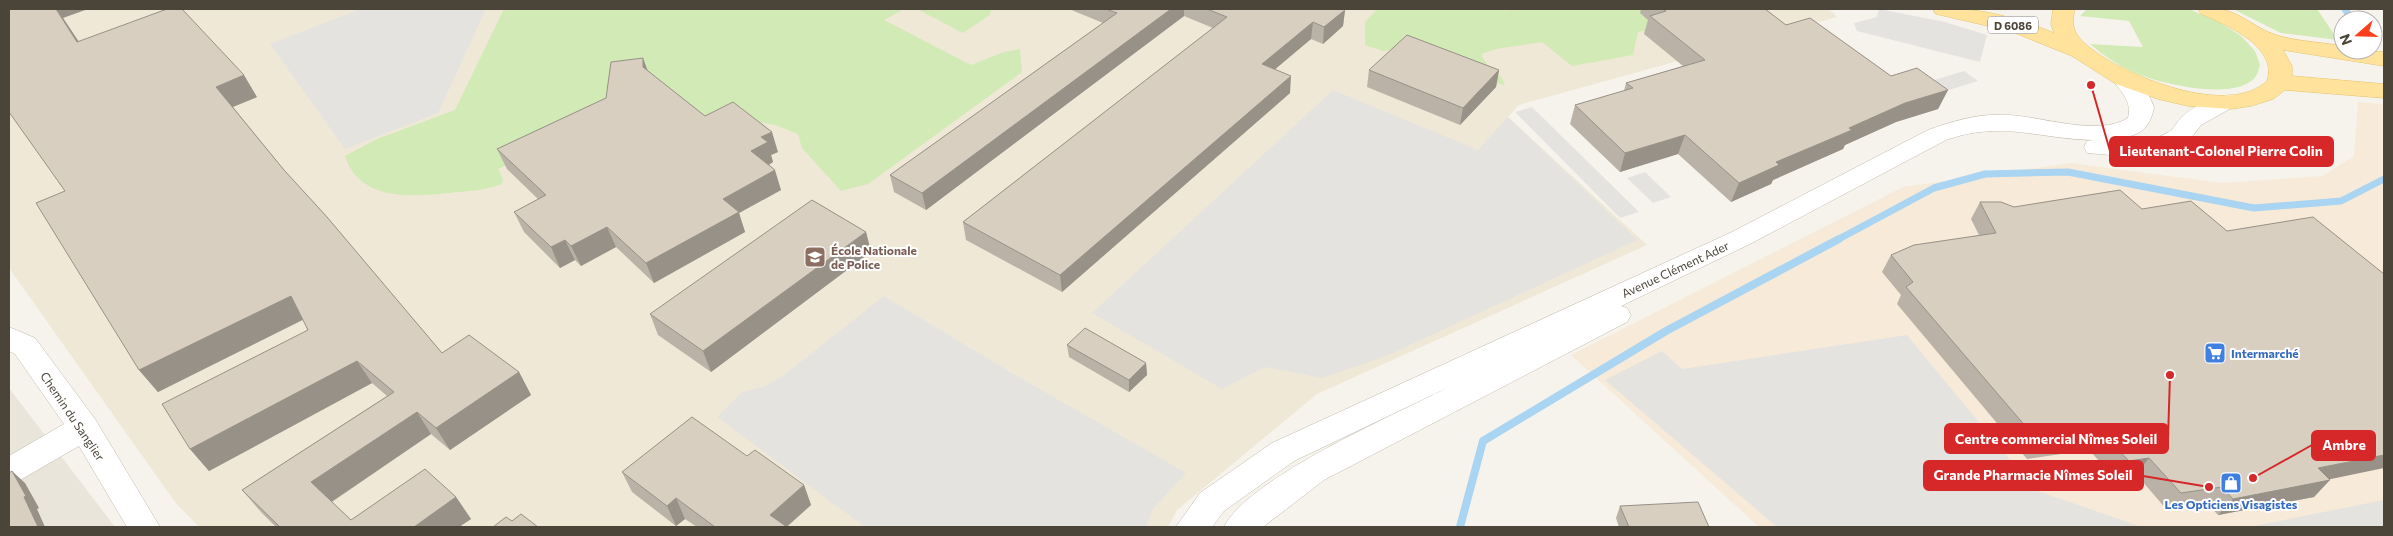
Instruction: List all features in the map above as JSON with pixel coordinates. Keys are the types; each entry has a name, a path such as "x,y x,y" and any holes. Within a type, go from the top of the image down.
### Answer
{"main road":[{"name":"D 6086","path":"1944,9 2017,26 2079,51"},
{"path":"2064,9 2060,19 2065,34 2079,51 2099,66 2124,79 2176,96 2227,101 2260,96 2268,92 2279,82 2281,69 2277,58 2258,36 2242,25 2209,9"},
{"path":"2258,36 2279,42 2384,59"},
{"path":"2279,82 2384,92"}],"street":[{"name":"Avenue Clément Ader","path":"1193,527 1212,502 1283,452 1741,238 1937,135 1969,125 2008,122 2084,132 2108,134 2126,132 2136,125 2142,117 2142,106 2124,79"},
{"name":"Avenue Clément Ader","path":"1241,527 1264,506 1313,471 1896,168 1947,147 1973,142 2021,139 2134,149 2163,144 2178,138 2192,120 2227,101"},
{"name":"Chemin du Sanglier","path":"9,338 24,346 84,428 144,527"},
{"path":"9,471 84,428"}],"shaded area":[{"name":"École Nationale de Police","path":"9,9 1829,9 1837,17 1519,105 1508,117 1647,245 1317,394 1177,510 1168,527 199,527 175,502 9,268"},
{"path":"360,9 486,9 438,113 345,149 270,44"},
{"path":"1879,9 1945,22 1987,35 1980,62 1857,31 1854,23 1877,17"},
{"path":"1964,71 1978,81 1923,98 1908,88"},
{"path":"1333,90 1478,150 1508,117 1637,240 1386,356 1322,378 1265,367 1222,389 1092,313"},
{"path":"2358,102 2384,104 2384,527 1759,527 1571,355 1903,187 2071,163 2222,183 2322,176 2354,156"},
{"path":"1532,107 1639,212 1620,218 1515,112"},
{"path":"1645,172 1671,197 1653,203 1627,178"},
{"path":"884,296 1017,376 1186,473 1152,510 1146,527 870,527 862,525 717,417 742,392 763,387 784,375"},
{"path":"1907,335 2035,490 2142,527 1777,527 1605,380 1662,351 1682,369"},
{"path":"9,388 115,527 9,527"},
{"path":"2384,500 2384,527 2249,527"}],"green space":[{"path":"504,9 904,9 884,20 971,65 1004,52 1020,49 1022,72 868,184 841,191 802,148 798,134 775,125 740,119 703,126 662,90 498,169 503,180 502,184 489,188 434,194 403,195 374,189 362,181 352,171 345,156 377,139 455,110"},
{"path":"917,9 991,10 990,15 963,33"},
{"path":"1377,9 1500,9 1507,11 1509,9 1761,9 1708,16 1638,32 1633,55 1572,66 1542,42 1496,49 1481,54 1503,80 1505,86 1408,48 1383,51 1365,45 1365,22"},
{"path":"2087,9 2191,10 2219,22 2241,36 2255,51 2260,65 2258,72 2246,84 2232,88 2215,89 2176,85 2143,76 2105,56 2090,44 2143,47 2129,21 2080,16"},
{"path":"2233,9 2317,9 2333,33 2333,39 2281,33"}],"building":[{"path":"9,9 56,9 77,42 167,9 182,9 244,75 216,87 284,170 327,217 442,353 469,335 519,372 436,428 417,412 311,482 351,520 425,469 456,497 414,527 280,527 242,490 394,392 357,361 190,449 162,404 308,330 291,296 139,370 36,203 65,191 9,112"},
{"path":"1106,9 1171,9 922,193 890,175 1117,13"},
{"path":"1207,9 1345,10 1324,27 1313,22 1262,64 1291,76 1060,275 963,222 1227,17"},
{"path":"1663,9 1765,9 1786,25 1810,18 1891,76 1917,68 1948,90 1905,103 1849,128 1852,130 1776,162 1779,165 1739,183 1685,135 1625,153 1575,105 1633,88 1626,83 1705,60 1650,16 1666,11"},
{"path":"1407,35 1499,70 1463,108 1369,70"},
{"path":"643,58 643,67 705,116 733,102 772,132 761,137 768,142 751,151 775,170 723,199 739,212 646,263 607,227 571,246 565,240 551,247 514,212 546,195 497,149 606,98 611,62"},
{"path":"2120,190 2142,209 2191,201 2227,231 2313,217 2384,274 2384,455 2318,468 2330,480 2233,499 2222,487 2181,493 2149,458 2129,461 2102,433 2039,442 1906,287 1913,282 1891,255 1914,245 1996,233 1980,202 2001,202 2014,207"},
{"path":"812,200 866,232 703,351 650,314"},
{"path":"1085,328 1146,363 1129,380 1067,345"},
{"path":"692,417 747,456 755,450 804,485 770,515 787,527 715,527 676,498 667,506 622,472"},
{"path":"12,471 26,496 24,497 38,527 9,527 9,473"},
{"path":"1698,502 1709,527 1629,527 1620,506"},
{"path":"521,514 538,527 493,527 506,517 512,521"}],"waterway":[{"path":"1837,240 1934,188 1985,174 2068,172 2254,208 2341,201 2384,179"},
{"path":"1460,527 1483,441 1666,331 1839,239"}],"place":[{"name":"Lieutenant-Colonel Pierre Colin","path":"2091,85"},
{"name":"École Nationale de Police","path":"815,257"},
{"name":"Intermarché","path":"2215,353"},
{"name":"Centre commercial Nîmes Soleil","path":"2170,375"},
{"name":"Ambre","path":"2253,478"},
{"name":"Les Opticiens Visagistes","path":"2231,483"},
{"name":"Grande Pharmacie Nîmes Soleil","path":"2209,487"}]}
